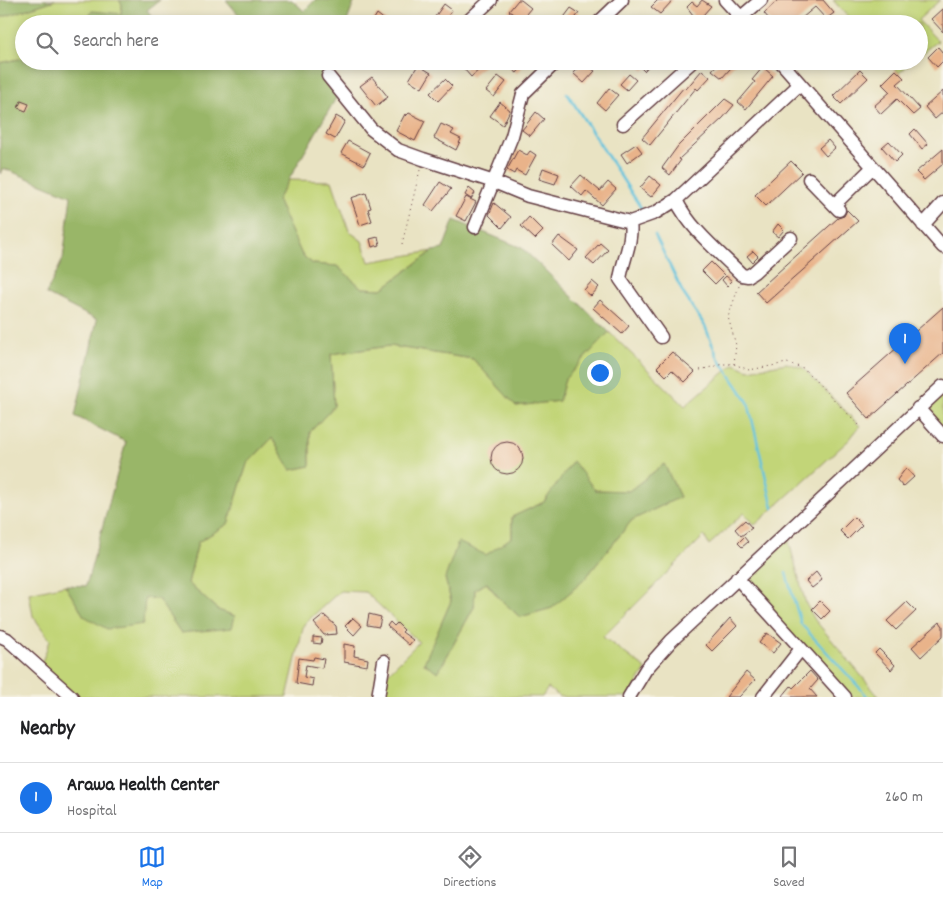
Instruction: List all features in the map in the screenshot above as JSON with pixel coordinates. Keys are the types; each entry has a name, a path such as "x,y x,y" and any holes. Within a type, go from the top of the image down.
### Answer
{"street":[{"path":"475,15 491,0"},
{"path":"606,15 622,0"},
{"path":"725,0 735,15"},
{"path":"747,15 761,0"},
{"path":"475,227 512,136 524,94 548,70"},
{"path":"623,124 683,70"},
{"path":"788,70 943,248"},
{"path":"328,76 371,129 398,150 494,182 528,196 630,222 655,213 676,200 800,84"},
{"path":"809,179 837,207 873,167"},
{"path":"676,200 681,210 742,275 748,276 754,272 792,238"},
{"path":"923,225 943,203"},
{"path":"630,222 632,233 630,244 622,263 620,279 661,337"},
{"path":"629,697 646,670 671,641 943,386"},
{"path":"918,408 943,436"},
{"path":"737,578 800,650 845,697"},
{"path":"0,636 7,639 72,697"},
{"path":"763,697 800,650"},
{"path":"378,697 384,661"}],"path":[{"path":"402,244 423,159"},
{"path":"734,364 736,345 728,317 742,275"},
{"path":"700,370 722,364 734,364 749,370 787,363 802,368 860,426"}],"green space":[{"path":"0,0 55,0 0,18"},
{"path":"55,0 119,0 122,4 121,14 15,15 15,60 0,63 0,18"},
{"path":"119,0 160,0 147,10 151,15 90,15 92,11 121,14 122,4"},
{"path":"226,0 292,0 304,11 315,0 355,0 349,15 239,15"},
{"path":"833,0 940,0 924,15 846,15"},
{"path":"928,30 938,41 928,49"},
{"path":"15,60 15,70 330,70 328,76 340,91 277,200 302,255 313,264 337,266 362,288 382,289 433,251 443,249 454,220 522,248 609,332 565,379 559,401 516,406 473,359 390,346 331,354 334,406 310,432 310,466 291,470 272,438 247,464 228,524 198,542 188,583 218,610 235,616 232,628 181,633 158,599 145,598 143,624 107,629 84,616 65,585 86,586 126,442 75,416 97,320 46,294 63,259 71,196 3,168 0,174 0,63"},
{"path":"289,180 332,181 349,231 362,241 369,262 433,251 382,289 362,288 337,266 313,264 302,255 277,200"},
{"path":"609,332 685,406 734,364 749,370 787,363 803,368 860,426 849,440 755,525 744,513 709,545 704,536 603,637 646,669 629,697 560,697 548,688 542,697 378,697 381,680 419,642 365,592 340,591 304,624 287,697 72,697 39,670 50,640 33,616 29,593 65,585 84,616 144,598 158,599 181,633 235,616 218,610 188,583 198,542 228,524 247,464 272,438 291,470 310,466 310,432 334,406 331,354 390,346 473,359 516,406 559,401 565,379","holes":["573,462 595,490 629,491 664,464 680,497 632,520 584,580 552,608 520,617 486,583 475,589 474,607 439,671 424,664 451,601 445,578 500,547 512,537 512,517 544,502"]},
{"path":"943,386 943,436 918,408"},
{"path":"573,461 595,490 629,491 664,464 680,497 632,520 584,580 552,608 520,617 500,599 487,583 475,589 474,607 438,672 424,663 451,601 445,578 458,542 486,555 512,537 512,517 544,502"},
{"path":"786,531 806,604 815,620 879,697 845,697 737,578"}],"building":[{"path":"518,0 521,0 531,8 525,15 514,15 509,11"},
{"path":"658,0 673,0 660,14 651,7"},
{"path":"702,0 711,6 703,15 693,15 687,7 692,2 697,6"},
{"path":"778,0 823,0 834,13 831,15 822,15 815,7 806,15 766,15 764,13"},
{"path":"444,4 452,10 449,15 436,15"},
{"path":"571,8 579,13 578,15 566,15"},
{"path":"943,8 943,32 931,19"},
{"path":"938,47 943,53 943,61 937,67 928,57"},
{"path":"415,70 426,70 431,73 422,88 409,80"},
{"path":"465,70 479,70 471,77"},
{"path":"576,70 595,71 584,83 573,73"},
{"path":"702,70 710,77 698,90 696,88 650,145 642,138 684,87 686,89"},
{"path":"712,70 729,70 722,78"},
{"path":"760,70 766,70 773,76 746,109 738,102 755,82 752,80"},
{"path":"860,70 868,78 841,104 833,96"},
{"path":"896,70 904,78 897,84 920,109 913,115 897,99 881,114 874,106 890,92 882,84"},
{"path":"629,74 636,80 627,90 620,84"},
{"path":"498,76 506,82 494,97 486,91"},
{"path":"372,77 388,97 376,106 360,86"},
{"path":"445,79 452,86 438,101 430,93"},
{"path":"609,88 618,95 605,110 597,103"},
{"path":"943,91 943,112 935,119 925,107"},
{"path":"725,99 734,105 723,118 679,159 681,160 670,175 662,168 678,146"},
{"path":"21,101 29,104 26,111 18,108"},
{"path":"500,102 510,110 503,125 490,116"},
{"path":"536,112 544,119 530,136 522,130"},
{"path":"409,113 425,121 415,141 396,131 405,114 406,116"},
{"path":"336,116 345,121 335,139 326,134"},
{"path":"441,124 454,130 451,134 461,139 456,150 434,138"},
{"path":"915,129 928,144 922,149 910,134"},
{"path":"828,140 835,148 826,156 819,148"},
{"path":"348,141 370,153 364,165 341,153"},
{"path":"889,141 902,155 895,162 882,147"},
{"path":"636,144 642,152 627,163 621,154"},
{"path":"943,149 943,164 924,180 916,172"},
{"path":"518,150 527,155 530,151 536,155 525,175 516,170 514,174 507,170"},
{"path":"791,161 802,172 766,206 755,195"},
{"path":"543,168 559,174 555,184 539,179"},
{"path":"581,175 600,191 608,182 616,189 602,205 586,191 582,196 571,186"},
{"path":"650,176 661,185 651,197 640,188"},
{"path":"440,182 451,189 433,211 425,205"},
{"path":"469,188 475,193 471,199 465,195"},
{"path":"366,193 371,208 368,209 372,221 360,225 351,198"},
{"path":"466,197 476,202 466,221 456,216"},
{"path":"494,203 511,217 502,228 489,215"},
{"path":"847,210 858,221 766,303 756,292 838,218 844,216"},
{"path":"529,217 543,231 535,239 521,226"},
{"path":"778,224 784,230 778,237 772,232"},
{"path":"559,236 578,250 569,261 552,245"},
{"path":"378,237 380,245 372,247 370,239"},
{"path":"600,243 608,250 594,265 586,258"},
{"path":"753,251 758,256 752,262 747,256"},
{"path":"711,262 724,275 715,284 702,271"},
{"path":"726,276 732,281 727,286 722,280"},
{"path":"592,281 599,287 591,296 584,290"},
{"path":"600,300 629,326 622,334 593,308"},
{"path":"943,307 943,353 869,419 846,393"},
{"path":"672,352 695,372 685,382 672,370 666,376 657,367"},
{"path":"507,442 518,447 523,458 518,469 507,474 496,469 491,458 496,447"},
{"path":"906,468 914,477 903,487 897,480"},
{"path":"854,517 862,525 848,539 840,531"},
{"path":"745,520 752,528 741,536 735,529"},
{"path":"744,537 748,542 742,547 738,543"},
{"path":"816,572 822,580 812,588 806,581"},
{"path":"820,601 830,611 822,619 812,609"},
{"path":"907,602 916,611 896,630 887,621"},
{"path":"369,614 381,617 379,627 367,625"},
{"path":"324,615 336,626 337,634 324,635 314,623"},
{"path":"353,618 362,626 354,635 345,626"},
{"path":"730,618 737,626 712,651 706,645"},
{"path":"390,622 394,626 397,623 404,630 402,632 413,640 409,645 387,626"},
{"path":"940,622 943,626 943,636 921,657 912,647"},
{"path":"767,633 781,643 773,653 759,643"},
{"path":"313,637 322,638 321,644 313,643"},
{"path":"344,644 355,646 354,656 368,659 367,666 344,662"},
{"path":"879,649 895,665 891,670 875,653"},
{"path":"314,657 324,659 322,668 306,665 304,677 313,679 312,686 296,683 299,658 313,660"},
{"path":"810,671 818,680 810,689 817,697 782,697 791,686 793,688"},
{"path":"746,672 755,680 739,697 726,697"}],"waterway":[{"path":"567,93 643,211"},
{"path":"655,235 683,293 705,326 717,356 748,402 773,508"},
{"path":"786,573 801,624 868,697"}],"place":[{"name":"Arawa Health Center","path":"905,364"}]}
